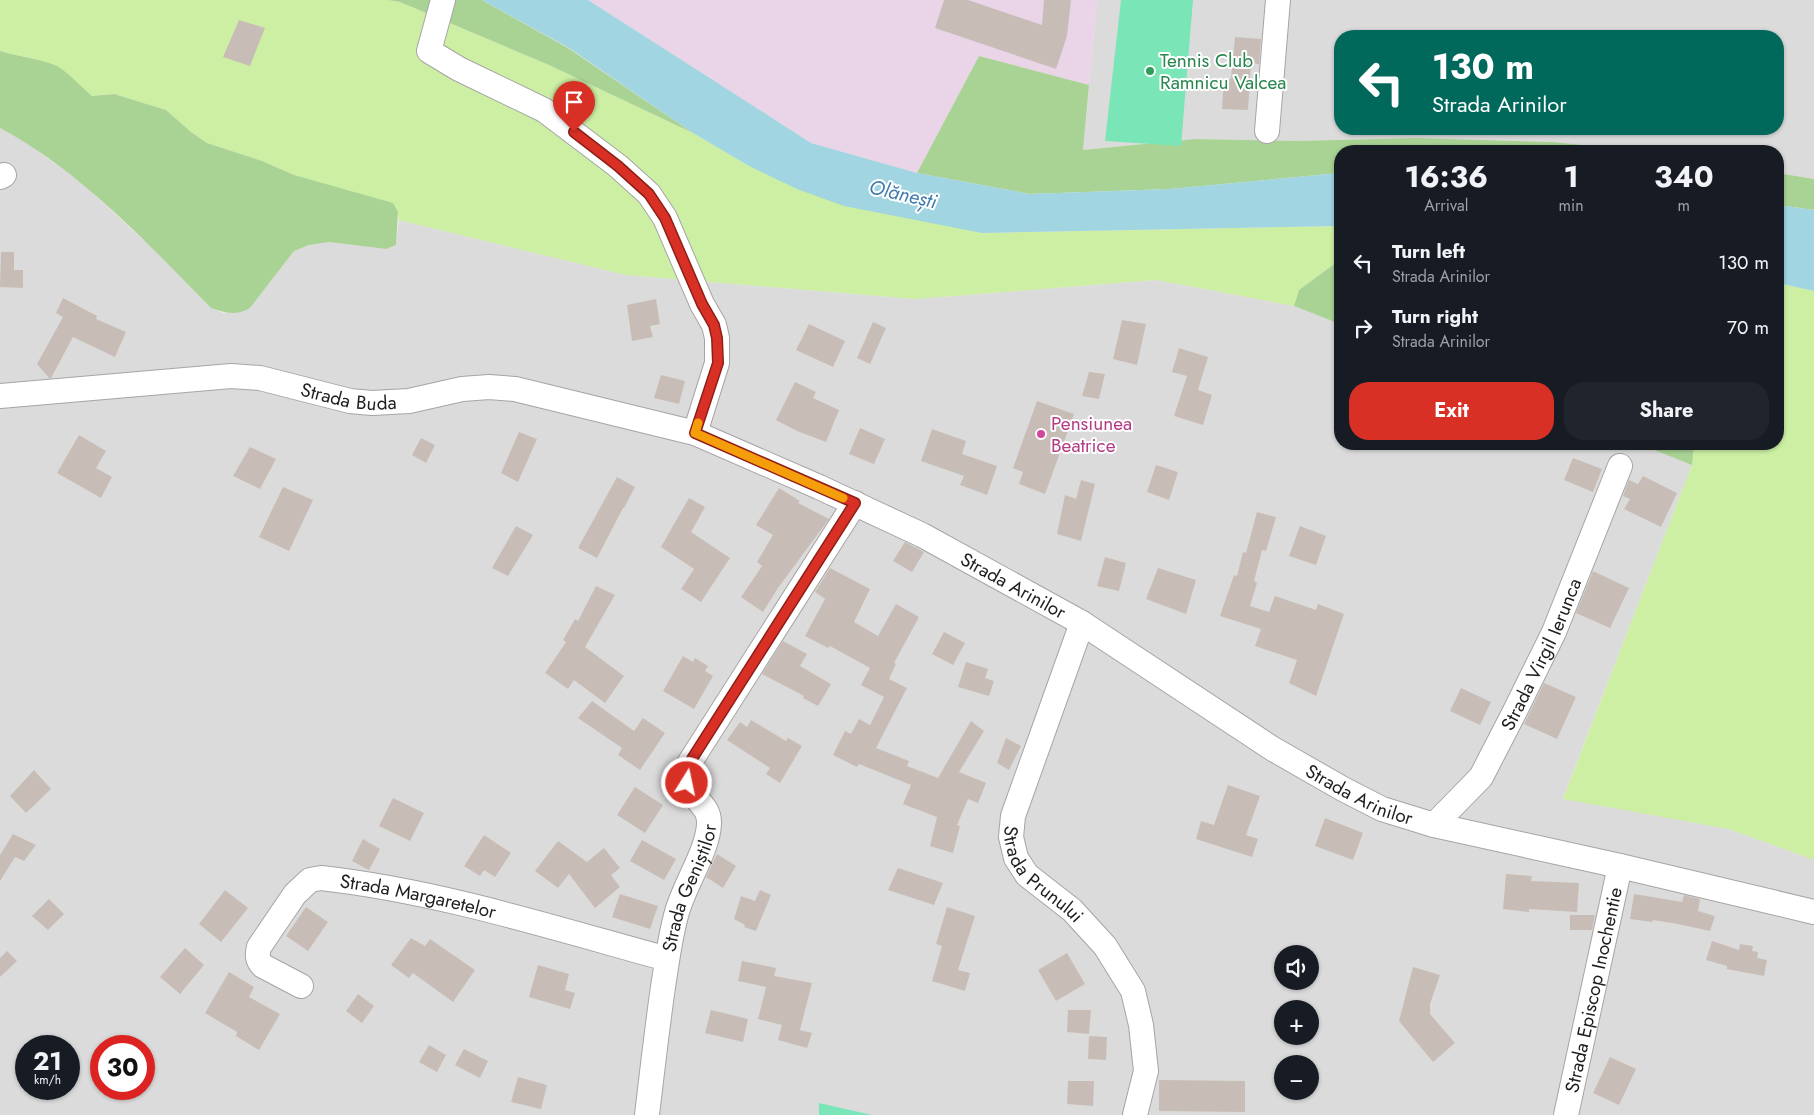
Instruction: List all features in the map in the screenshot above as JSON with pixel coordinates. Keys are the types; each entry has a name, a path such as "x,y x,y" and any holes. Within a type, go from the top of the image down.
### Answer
{"street":[{"path":"443,0 429,51 458,69 544,110 618,166 649,194 665,218 702,304 714,325 717,338 718,363 695,433"},
{"path":"1267,131 1278,0"},
{"name":"Strada Buda","path":"0,396 231,376 260,378 350,401 372,403 409,401 462,389 489,386 514,389 695,433"},
{"name":"Strada Arinilor","path":"695,433 855,503 922,536 1082,623 1273,749 1382,809 1434,825 1620,866 1814,912"},
{"name":"Strada Virgil Ierunca","path":"1434,825 1481,777 1554,632 1620,466"},
{"name":"Strada Geniștilor","path":"647,1115 667,959 677,911 708,835 710,821 704,808 687,783 686,773 690,762 855,503"},
{"name":"Strada Prunului","path":"1082,623 1013,816 1011,837 1016,858 1027,875 1072,910 1105,946 1133,991 1141,1025 1146,1070 1135,1115"},
{"name":"Strada Episcop Inochentie","path":"1566,1115 1620,866"},
{"name":"Strada Margaretelor","path":"301,986 263,966 259,962 259,947 295,894 310,880 321,878 389,889 467,906 667,959"}],"shaded area":[{"path":"588,0 1097,0 1089,85 979,56 917,173 811,143"},
{"path":"1097,0 1814,0 1814,179 1784,174 1784,145 1583,145 1553,142 1416,138 1296,141 1195,139 1083,150"},
{"path":"0,128 27,143 83,184 156,252 211,308 223,313 250,308 294,251 309,245 329,242 386,249 396,245 399,220 626,275 915,299 1157,280 1294,306 1334,322 1334,450 1654,450 1692,465 1563,798 1729,829 1814,860 1814,1115 0,1115"}],"green space":[{"path":"0,0 388,0 400,2 549,65 693,133 749,166 982,233 1334,226 1334,264 1299,290 1294,306 1157,280 915,299 626,275 399,220 398,212 294,175 262,161 207,143 166,110 114,94 92,96 77,84 36,59 0,51"},
{"path":"388,0 482,0 568,48 693,133 549,65 400,2"},
{"name":"Tennis Club Ramnicu Valcea","path":"1121,0 1193,0 1181,146 1105,141"},
{"path":"0,51 57,66 92,96 114,94 166,110 207,143 262,161 294,175 393,203 398,212 396,245 386,249 329,242 309,245 294,251 250,308 245,311 231,313 211,308 137,234 86,187 58,165 0,128"},
{"path":"979,56 1089,85 1083,150 1195,139 1296,141 1416,138 1553,142 1583,145 1334,145 1334,174 1170,189 1030,194 917,173"},
{"path":"1784,174 1814,179 1814,210 1784,206"},
{"path":"1334,264 1334,322 1294,306 1299,290"},
{"path":"1784,284 1814,291 1814,860 1729,829 1563,799 1692,465 1693,450 1784,450"},
{"path":"1654,450 1693,450 1692,465"},
{"path":"819,1103 872,1115 819,1115"}],"water":[{"name":"Olănești","path":"482,0 588,0 811,143 917,173 1030,194 1170,189 1334,174 1334,226 982,233 844,206 797,189 749,166 693,133 569,48"},
{"path":"1784,206 1814,210 1814,291 1784,284"}],"building":[{"path":"944,0 968,0 1042,25 1044,0 1071,0 1067,36 1056,69 935,28"},
{"path":"239,20 265,28 250,66 223,57"},
{"path":"1235,37 1261,39 1259,64 1251,63 1248,110 1222,109 1224,78 1231,79"},
{"path":"1,252 14,252 14,270 23,270 23,288 0,287"},
{"path":"63,298 97,316 96,319 126,332 115,357 73,337 51,378 49,378 37,364 63,317 56,313"},
{"path":"656,299 660,324 650,326 653,337 632,341 627,305"},
{"path":"1122,320 1146,324 1137,365 1113,359"},
{"path":"873,322 886,328 870,364 857,358"},
{"path":"809,324 845,341 833,367 796,350"},
{"path":"1179,348 1208,357 1198,390 1212,395 1203,425 1174,416 1187,376 1172,372"},
{"path":"1089,372 1105,374 1099,399 1082,396"},
{"path":"661,375 685,381 679,404 654,398"},
{"path":"795,382 816,392 813,398 839,410 826,442 797,431 776,420"},
{"path":"1037,401 1074,414 1045,494 1019,484 1023,472 1013,468"},
{"path":"860,428 885,439 874,464 849,454"},
{"path":"932,429 966,441 962,454 997,466 987,495 960,485 964,476 921,461"},
{"path":"519,432 537,439 518,482 501,473"},
{"path":"79,435 106,451 96,468 112,477 101,498 57,473"},
{"path":"421,438 435,445 426,463 412,455"},
{"path":"250,447 276,459 260,489 233,476"},
{"path":"1573,458 1602,469 1593,492 1564,480"},
{"path":"1156,465 1178,472 1169,500 1147,492"},
{"path":"1643,476 1677,493 1661,527 1624,509 1630,499 1623,496 1629,480 1638,484"},
{"path":"617,477 635,487 597,558 578,548"},
{"path":"1081,480 1095,484 1081,541 1057,534 1065,495 1076,499"},
{"path":"283,487 313,500 289,551 259,537"},
{"path":"779,488 800,501 798,503 829,519 778,588 763,612 741,597 762,566 757,562 773,535 756,525"},
{"path":"689,498 705,507 691,532 730,558 701,602 681,589 694,569 661,547"},
{"path":"1257,512 1276,517 1266,551 1262,550 1254,581 1257,583 1250,606 1269,612 1275,596 1316,610 1318,604 1344,614 1316,696 1289,683 1297,660 1255,646 1261,629 1220,616 1234,575 1237,576 1243,552 1246,553"},
{"path":"516,526 533,535 508,576 492,568"},
{"path":"1300,526 1326,536 1316,565 1289,556"},
{"path":"905,542 924,552 912,572 893,561"},
{"path":"1105,557 1126,563 1119,591 1097,586"},
{"path":"830,568 870,589 854,622 878,636 896,604 919,617 894,663 896,664 889,679 907,688 876,748 909,761 907,766 938,778 971,721 984,731 959,772 986,783 978,803 968,799 957,825 960,826 953,853 930,846 937,817 903,804 911,785 859,764 857,767 833,755 845,731 851,734 859,719 870,725 884,697 861,685 870,668 830,646 828,648 805,636 825,599 815,592"},
{"path":"1158,568 1196,580 1186,614 1146,599"},
{"path":"1593,571 1629,588 1610,628 1576,613"},
{"path":"596,586 615,595 585,647 624,676 605,703 574,680 568,689 545,673 566,642 563,640 575,619 578,621"},
{"path":"944,632 965,643 953,665 932,654"},
{"path":"783,641 807,654 800,666 831,684 818,706 803,698 804,696 762,674"},
{"path":"683,656 693,662 695,658 708,666 705,671 713,676 694,709 663,691"},
{"path":"966,662 988,669 985,678 994,681 989,696 958,687"},
{"path":"1544,683 1576,697 1557,739 1524,724"},
{"path":"1461,688 1491,702 1480,725 1450,711"},
{"path":"592,701 634,731 643,718 665,733 640,770 618,755 622,748 578,718"},
{"path":"751,720 786,741 788,738 802,746 780,783 766,774 770,768 727,740 740,722 747,727"},
{"path":"1006,738 1021,746 1009,770 997,763"},
{"path":"34,770 51,789 26,813 10,796"},
{"path":"1228,785 1260,796 1246,835 1258,839 1252,857 1196,839 1201,821 1214,825"},
{"path":"635,787 663,805 645,833 617,815"},
{"path":"393,798 424,813 410,841 379,826"},
{"path":"1325,818 1363,833 1353,860 1315,846"},
{"path":"13,834 36,845 24,861 15,857 0,881 0,855"},
{"path":"484,835 511,853 495,877 484,870 480,876 464,866"},
{"path":"363,839 380,849 369,870 352,861"},
{"path":"642,840 676,859 664,880 630,861"},
{"path":"558,841 587,862 604,848 620,868 611,875 620,887 595,908 569,874 558,888 535,871"},
{"path":"717,854 736,866 723,888 706,877"},
{"path":"898,868 943,883 934,905 888,890"},
{"path":"1506,874 1532,876 1531,881 1579,883 1577,912 1529,909 1529,912 1503,909"},
{"path":"225,890 248,908 221,942 199,924"},
{"path":"760,890 771,895 756,931 744,927 745,925 734,919 741,896 755,901"},
{"path":"620,894 658,906 650,929 612,917"},
{"path":"1634,894 1682,902 1684,895 1700,899 1698,911 1715,916 1710,931 1653,920 1652,922 1630,919"},
{"path":"49,899 64,914 48,930 32,916"},
{"path":"306,907 328,922 308,951 286,936"},
{"path":"947,907 975,916 958,970 970,973 965,991 932,981 942,946 936,944"},
{"path":"1570,915 1595,915 1592,930 1570,930"},
{"path":"411,938 425,946 430,939 475,970 453,1002 413,973 409,978 391,965"},
{"path":"1712,941 1739,950 1740,944 1753,946 1752,951 1758,952 1757,958 1767,960 1764,976 1727,969 1727,966 1706,960"},
{"path":"185,948 204,965 180,994 160,977"},
{"path":"7,951 17,961 0,977 0,958"},
{"path":"1067,953 1085,984 1056,1001 1038,970"},
{"path":"742,961 776,968 774,976 812,983 800,1030 812,1033 807,1048 778,1040 782,1025 758,1019 766,987 738,981"},
{"path":"538,965 569,974 565,990 575,993 570,1009 529,997"},
{"path":"1413,967 1440,975 1430,1004 1430,1014 1455,1043 1433,1062 1399,1021"},
{"path":"229,972 254,987 249,997 280,1014 259,1050 236,1036 237,1032 205,1013"},
{"path":"358,994 374,1006 362,1023 346,1011"},
{"path":"711,1010 748,1019 743,1042 705,1033"},
{"path":"1068,1010 1091,1010 1089,1034 1067,1032"},
{"path":"1089,1036 1107,1037 1106,1060 1088,1059"},
{"path":"429,1045 446,1055 437,1072 419,1062"},
{"path":"464,1049 488,1061 480,1078 455,1065"},
{"path":"1610,1057 1636,1069 1619,1105 1593,1093"},
{"path":"518,1077 547,1085 541,1109 511,1102"},
{"path":"1159,1080 1245,1081 1245,1112 1159,1111"},
{"path":"1068,1081 1094,1081 1093,1106 1067,1104"}],"slow traffic":[{"path":"698,423 695,433 843,498"}],"place":[{"name":"Tennis Club Ramnicu Valcea","path":"1150,71"},
{"name":"Pensiunea Beatrice","path":"1041,434"}],"route":[{"path":"574,132 618,166 649,194 665,218 702,304 714,325 717,338 718,363 695,433 855,503 690,762 686,773 687,783"}]}
